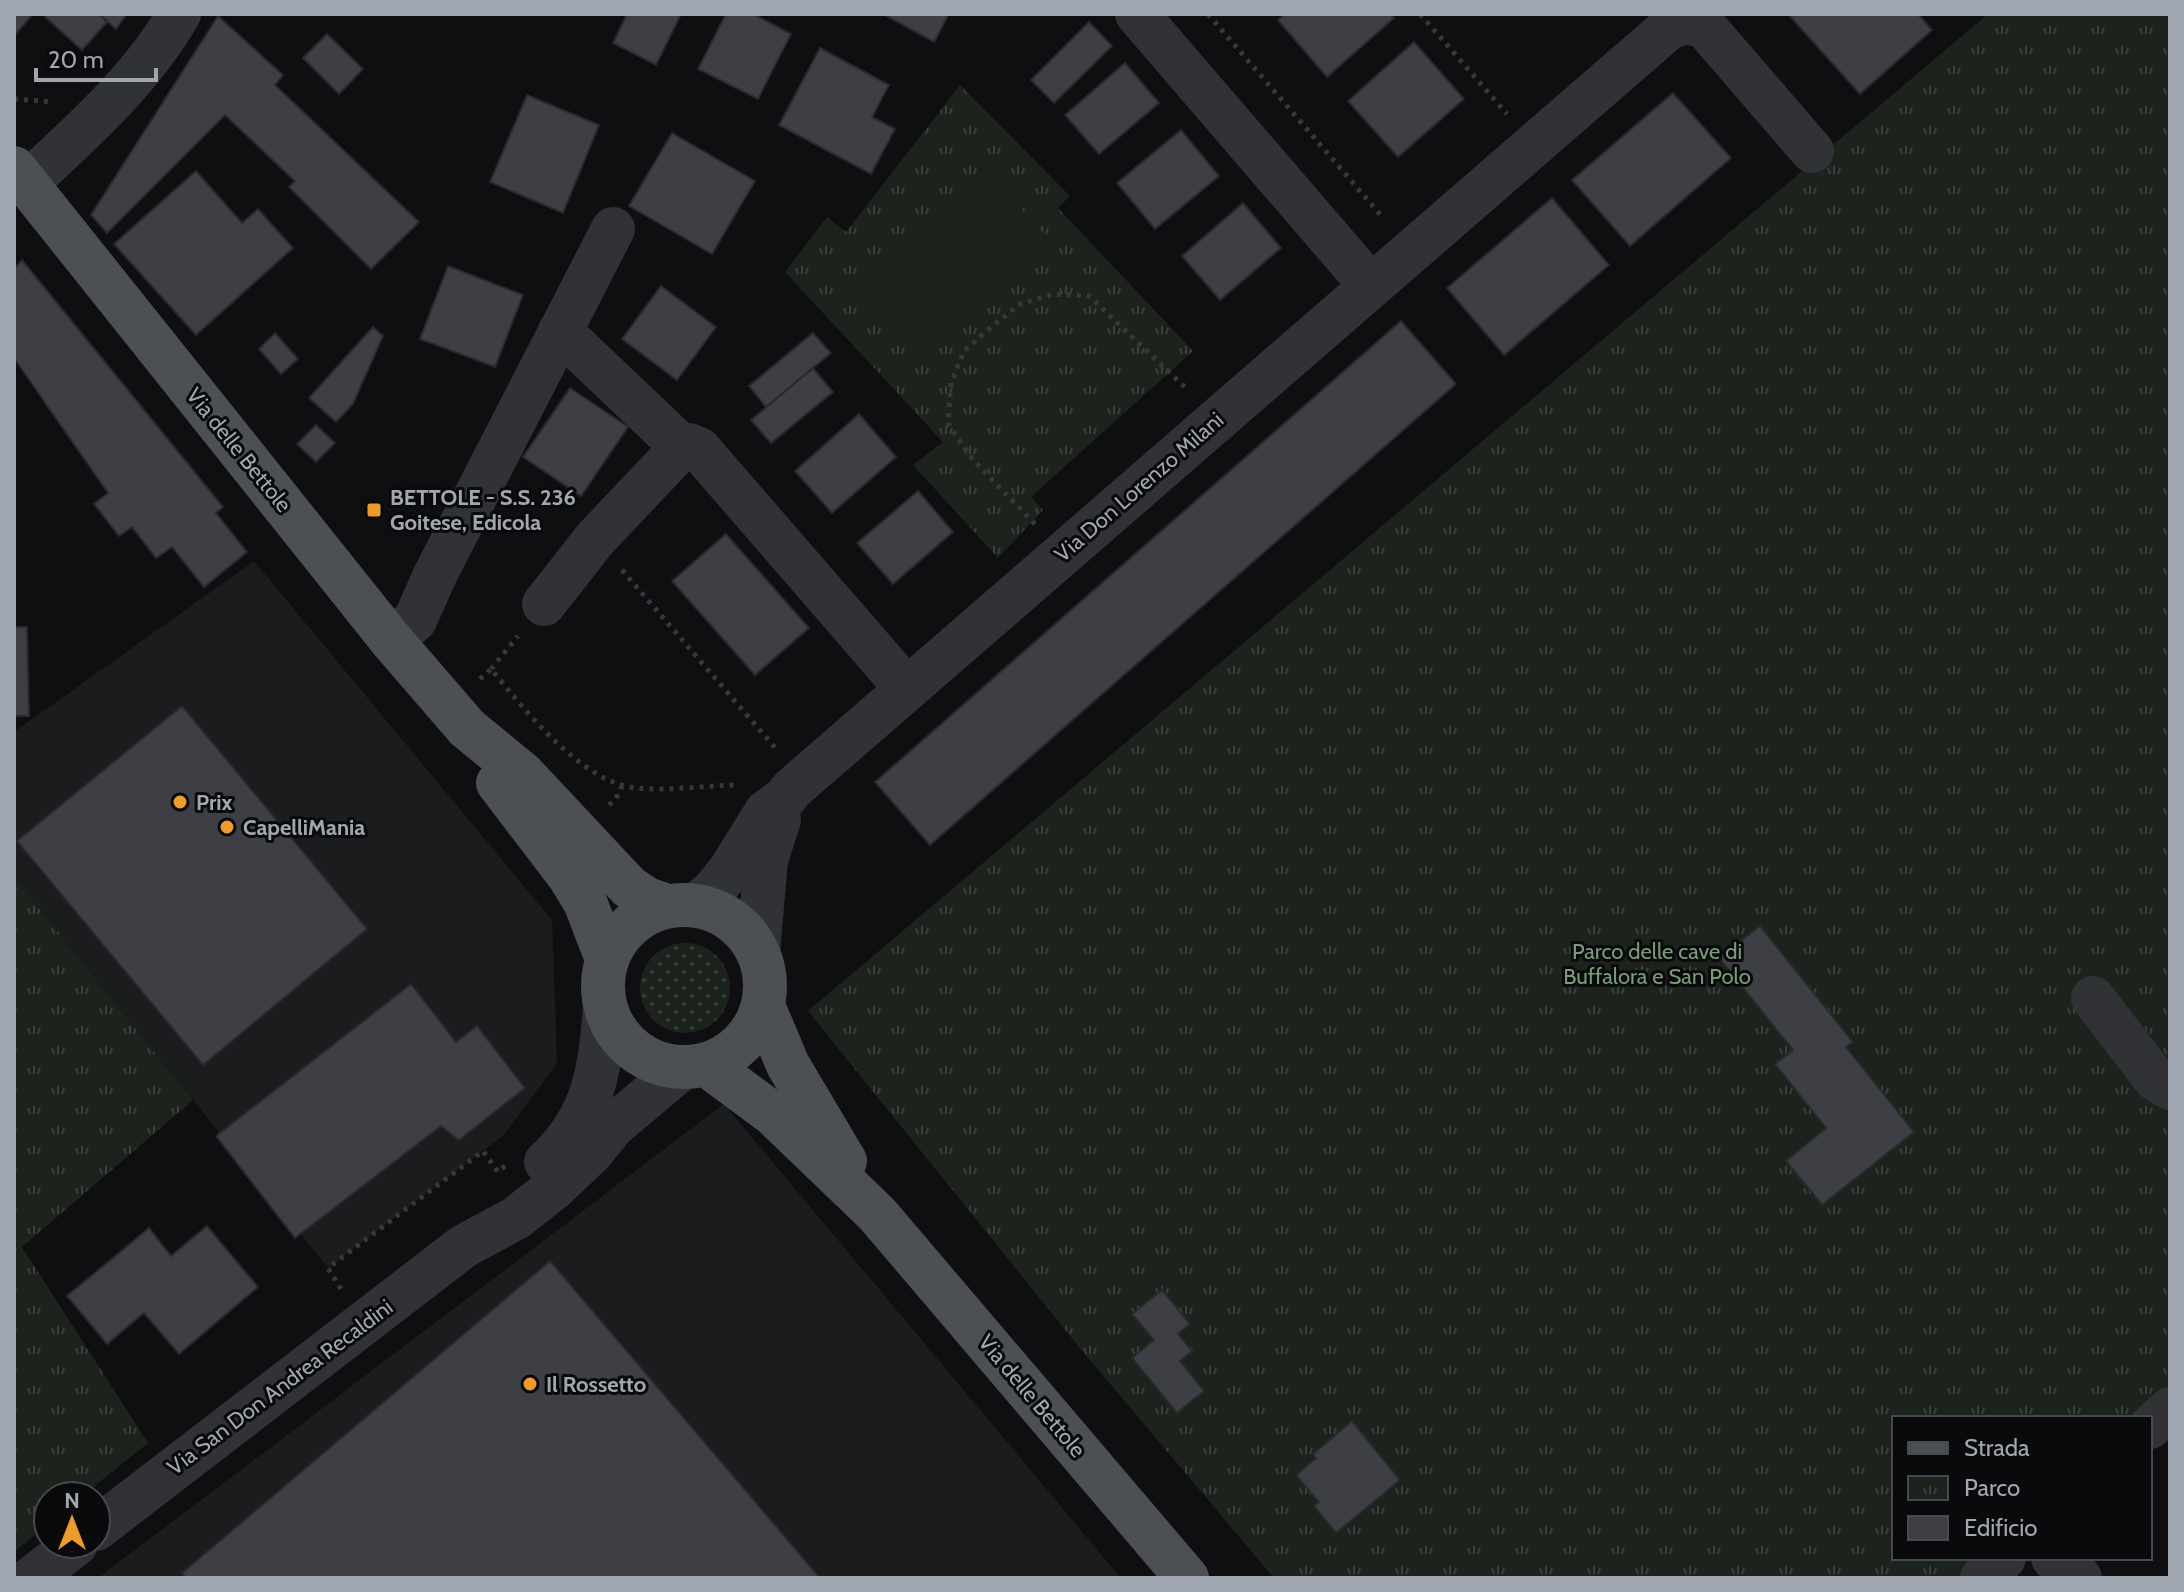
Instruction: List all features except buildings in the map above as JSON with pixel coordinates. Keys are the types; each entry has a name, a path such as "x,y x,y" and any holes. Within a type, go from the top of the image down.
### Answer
{"main road":[{"name":"Via delle Bettole","path":"20,176 391,640 467,728 523,774 629,887 647,899 682,906"},
{"name":"Via delle Bettole","path":"467,728 501,789 569,876 585,902 607,959"},
{"path":"682,906 715,911 747,935 758,952 766,980 764,1008 748,1037 736,1049 695,1066 648,1059 633,1050 616,1030 605,1007 607,959 617,940 648,913 682,906"},
{"name":"Via delle Bettole","path":"764,1008 796,1079 877,1214"},
{"name":"Via delle Bettole","path":"695,1066 773,1114 877,1214 1187,1578"}],"street":[{"path":"20,176 104,113 142,69 179,14"},
{"path":"1137,14 1371,286"},
{"name":"Via Don Lorenzo Milani","path":"682,906 714,890 766,812 1670,27 1687,22 1705,27 1812,151"},
{"path":"391,640 415,620 435,575 613,229"},
{"path":"560,331 682,447"},
{"path":"544,604 595,539 682,447 689,445 699,449 907,689"},
{"path":"758,952 766,860 788,793"},
{"path":"2093,998 2155,1079 2170,1088"},
{"name":"Via San Don Andrea Recaldini","path":"464,1246 498,1205 549,1159 576,1127 594,1087 600,1064 605,1007"},
{"name":"Via San Don Andrea Recaldini","path":"112,1517 464,1246 516,1218 591,1153 634,1105 695,1066"},
{"path":"32,1578 55,1560"},
{"path":"1982,1578 2002,1560"},
{"path":"2056,1560 2080,1578"}],"path":[{"path":"1208,14 1388,223"},
{"path":"1420,14 1533,145"},
{"path":"14,99 63,103 80,134"},
{"path":"1064,553 973,460 948,424 951,383 964,351 989,329 1020,304 1054,294 1089,296 1219,418"},
{"path":"595,539 783,757 773,768 788,793"},
{"path":"474,684 491,669 538,725 559,744 592,769 622,786 737,785"},
{"path":"344,1294 328,1268 483,1151 498,1172 507,1164"}],"shaded area":[{"path":"254,561 552,920 557,1063 504,1135 328,1268 14,877 14,732"},
{"path":"724,1104 1121,1578 98,1578"}],"green space":[{"name":"Parco delle cave di Buffalora e San Polo","path":"1988,14 2170,14 2170,1397 2149,1416 1892,1416 1892,1560 1988,1560 1967,1578 1274,1578 1079,1347 808,1011"},
{"path":"960,85 1070,196 1058,208 1193,351 1031,497 1043,510 998,558 913,465 943,442 785,272 827,217 846,232"},
{"path":"983,168 1047,237 921,353 857,285"},
{"path":"14,877 193,1100 22,1247 148,1443 102,1480 32,1480 32,1537 14,1552"},
{"path":"685,943 702,947 717,956 726,971 730,988 726,1005 717,1020 702,1029 685,1033 668,1029 653,1020 644,1005 640,988 644,971 653,956 668,947"}],"place":[{"name":"BETTOLE - S.S. 236 Goitese, Edicola","path":"374,510"},
{"name":"Prix","path":"180,802"},
{"name":"CapelliMania","path":"227,827"},
{"name":"Il Rossetto","path":"530,1384"}]}
